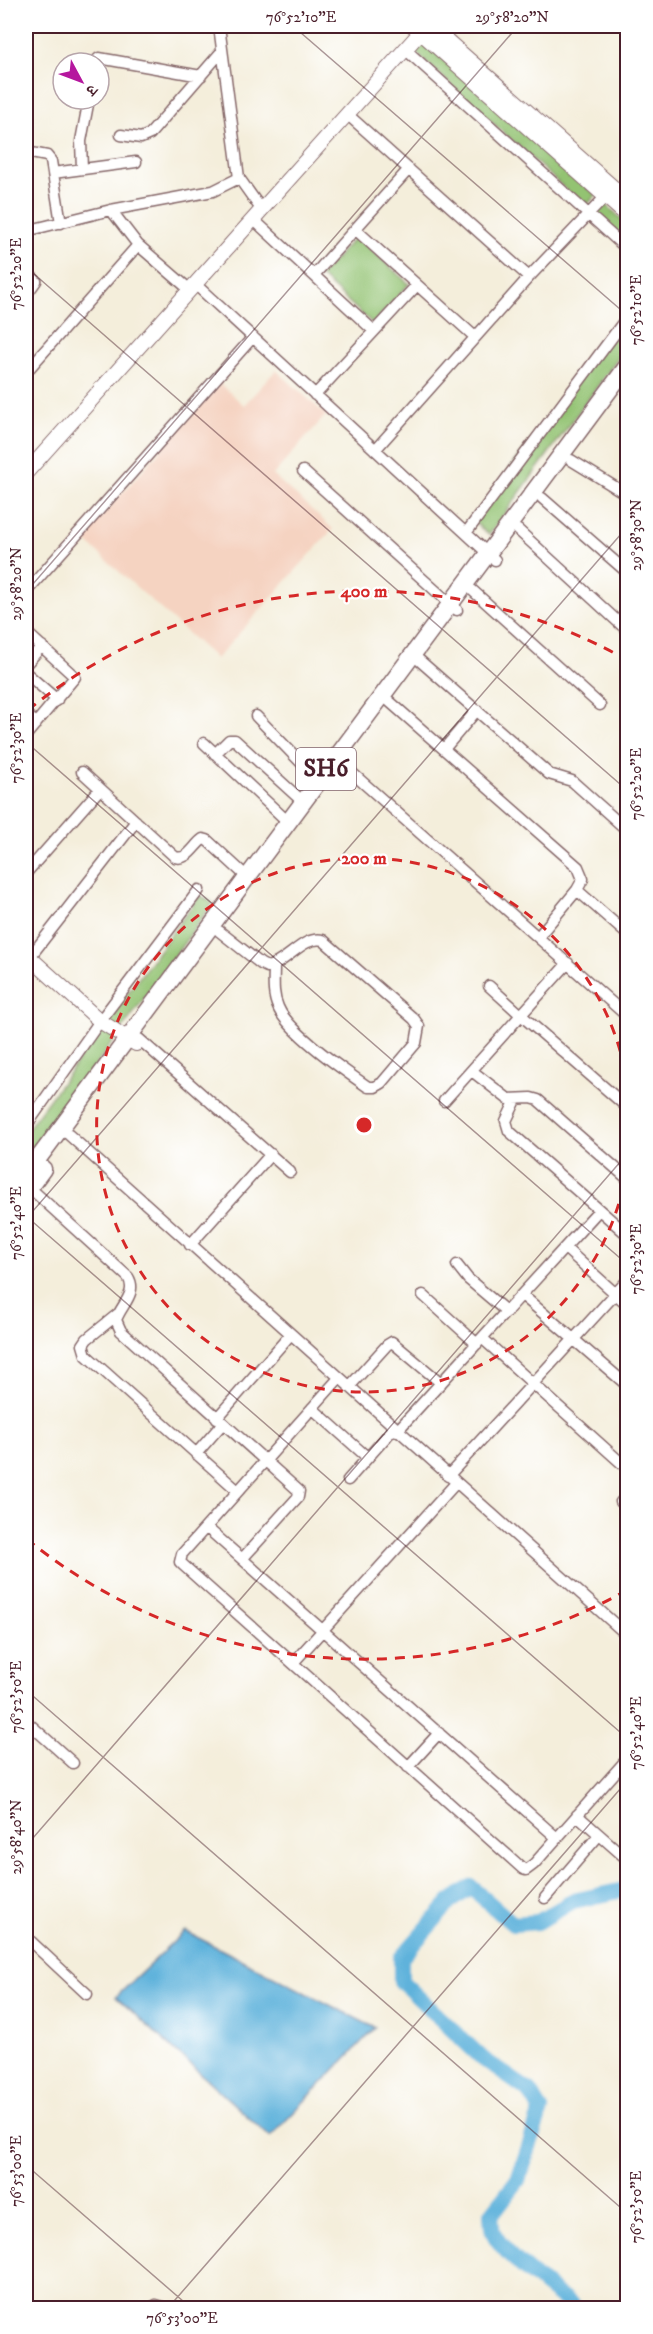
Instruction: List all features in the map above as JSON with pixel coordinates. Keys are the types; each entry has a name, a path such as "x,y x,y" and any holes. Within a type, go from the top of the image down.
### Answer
{"main road":[{"path":"422,27 609,192 627,216"},
{"path":"609,192 627,201"},
{"name":"SH6","path":"27,1185 69,1135 246,876 454,606 627,365"},
{"name":"SH6","path":"27,1185 389,701 454,606 472,590 491,556 518,531 627,384"}],"street":[{"path":"219,26 239,178 257,214 314,275 374,332"},
{"path":"26,473 405,49 422,27"},
{"path":"405,49 627,250"},
{"path":"121,135 141,138 150,134 162,123 222,51"},
{"path":"111,60 201,76"},
{"path":"82,169 81,141 87,111"},
{"path":"347,114 529,277"},
{"path":"26,152 50,158 61,223"},
{"path":"53,173 136,162"},
{"path":"314,275 409,169"},
{"path":"26,231 111,210 213,191 239,178"},
{"path":"375,450 529,277 609,192"},
{"path":"111,210 138,245 253,337 491,556"},
{"path":"355,229 475,337"},
{"path":"26,372 138,245"},
{"path":"26,280 33,278 36,281 26,295"},
{"path":"315,395 417,285"},
{"path":"466,533 627,316"},
{"path":"26,589 253,337"},
{"path":"570,460 627,495"},
{"path":"303,471 454,606"},
{"path":"542,498 627,573"},
{"path":"518,531 627,631"},
{"path":"472,590 600,705"},
{"path":"26,632 75,677 26,735"},
{"path":"26,664 42,646"},
{"path":"419,660 549,774 572,781 627,831"},
{"path":"26,673 57,700"},
{"path":"389,701 578,867 583,879 577,890 538,937"},
{"path":"444,749 477,710"},
{"path":"26,714 36,724"},
{"path":"256,716 318,780"},
{"path":"215,754 229,740 235,740 302,801"},
{"path":"204,743 287,821"},
{"path":"342,764 627,1017"},
{"path":"82,772 175,857 180,859 185,857 203,839 246,876"},
{"path":"26,873 100,789"},
{"path":"136,821 27,958 100,1021 134,1041 290,1172"},
{"path":"26,1126 100,1021 199,890"},
{"path":"577,890 627,935"},
{"path":"219,931 267,967 274,966 311,940 323,940 414,1019 419,1026 416,1043 382,1083 375,1088 369,1087 299,1033 284,1018 277,1006 274,966"},
{"path":"444,1101 568,963"},
{"path":"489,986 627,1108"},
{"path":"472,1071 502,1095 516,1100 531,1098 538,1100 627,1179"},
{"path":"516,1100 506,1121 509,1131 627,1235"},
{"path":"69,1135 627,1636"},
{"path":"190,1245 271,1154"},
{"path":"27,1185 132,1282 132,1289 118,1314 87,1339 83,1350 93,1362 238,1491"},
{"path":"348,1480 441,1383 599,1210"},
{"path":"565,1248 627,1305"},
{"path":"457,1265 468,1279 507,1312"},
{"path":"293,1663 627,1280"},
{"path":"423,1295 534,1384 627,1469"},
{"path":"522,1295 627,1386"},
{"path":"118,1314 117,1325 121,1331 297,1488 299,1494 242,1558"},
{"path":"196,1454 220,1420 291,1334"},
{"path":"349,1387 392,1342 441,1383"},
{"path":"339,1378 182,1554 180,1562 523,1869 530,1868 625,1765"},
{"path":"312,1408 368,1458"},
{"path":"206,1527 557,1838"},
{"path":"26,1721 73,1763"},
{"path":"408,1767 439,1733"},
{"path":"577,1815 627,1860"},
{"path":"545,1899 599,1835"},
{"path":"26,1937 87,1994"},
{"path":"151,2308 156,2305 166,2308"}],"shaded area":[{"path":"276,370 326,415 273,475 333,529 216,659 82,538 220,384 244,405"}],"green space":[{"path":"423,42 596,195 585,207 415,52"},
{"path":"602,201 627,224 627,245 592,213"},
{"path":"356,236 409,284 373,324 320,276"},
{"path":"627,311 627,346 489,535 472,520"},
{"path":"200,895 213,903 26,1162 26,1131"}],"water":[{"path":"185,1931 375,2028 270,2137 116,1997"}],"waterway":[{"path":"575,2308 519,2264 500,2244 492,2230 491,2215 518,2180 541,2110 529,2091 483,2059 401,1981 401,1958 450,1902 471,1887 513,1924 538,1922 573,1901 628,1889"}]}
